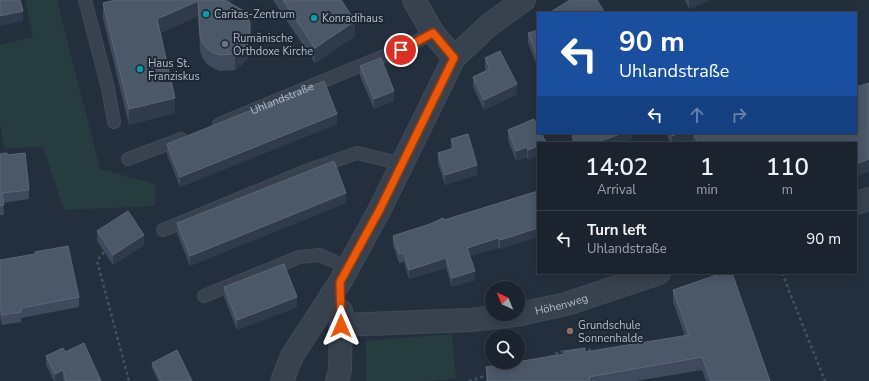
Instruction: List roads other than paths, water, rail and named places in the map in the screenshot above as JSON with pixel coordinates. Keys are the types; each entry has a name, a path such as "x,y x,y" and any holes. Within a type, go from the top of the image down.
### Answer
{"street":[{"path":"414,0 433,33 454,58"},
{"path":"282,381 292,356 344,275 380,209 454,58 489,26 524,0"},
{"path":"857,203 869,198"},
{"name":"Höhenweg","path":"341,326 470,320 516,314 566,304 656,274"},
{"path":"337,381 340,370 344,275"}],"lane":[{"path":"84,0 108,88 114,122"},
{"name":"Uhlandstraße","path":"205,129 401,50 433,33"},
{"path":"128,159 191,135"},
{"path":"163,230 311,169 357,153 403,164"},
{"path":"204,296 299,257 320,255 344,275"}],"place":[{"name":"Caritas-Zentrum","path":"206,14"},
{"name":"Konradihaus","path":"314,18"},
{"name":"Rumänische Orthdoxe Kirche","path":"225,44"},
{"name":"Haus St. Franziskus","path":"140,69"},
{"name":"Grundschule Sonnenhalde","path":"570,331"}]}
